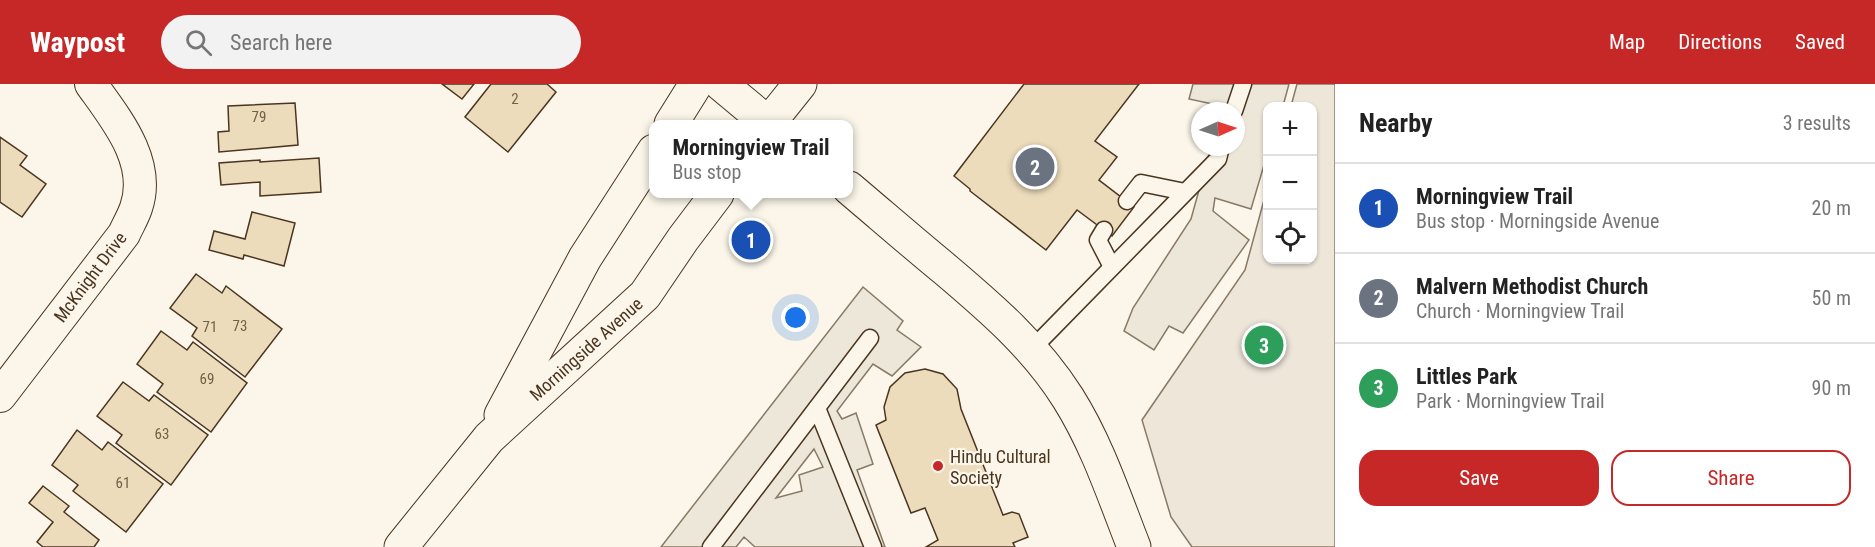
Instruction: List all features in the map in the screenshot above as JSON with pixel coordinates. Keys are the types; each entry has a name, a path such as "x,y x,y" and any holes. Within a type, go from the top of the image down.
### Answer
{"main road":[{"path":"673,120 696,84"},
{"path":"721,84 764,120"},
{"path":"772,120 800,84"},
{"name":"Morningside Avenue","path":"489,438 585,258 649,159"},
{"path":"853,191 997,313 1032,349 1062,389 1085,428 1134,547"},
{"name":"Morningside Avenue","path":"401,547 489,438 645,296 683,238 714,198"}],"street":[{"name":"McKnight Drive","path":"0,396 124,234 137,207 140,180 133,151 123,128 92,84"}],"lane":[{"path":"1236,102 1242,84"},
{"path":"1032,349 1219,156"},
{"path":"1127,201 1141,183 1185,192"},
{"path":"1104,230 1098,240 1112,267"},
{"path":"711,547 870,338"},
{"path":"817,408 873,547"}],"shaded area":[{"path":"1193,84 1289,84 1284,102 1263,102 1263,168 1251,209 1215,198 1213,211 1249,240 1183,333 1169,326 1154,350 1124,331 1133,308 1191,219 1208,156 1245,156 1245,102 1203,102 1189,99"},
{"path":"1297,84 1335,84 1335,547 1192,547 1171,517 1142,420 1245,270 1263,204 1263,264 1317,264 1317,102 1292,102"},
{"path":"863,287 903,321 897,330 921,347 892,376 873,364 837,411 842,419 856,413 873,464 857,470 885,547 755,547 744,537 736,547 661,547","holes":["814,449 823,467 799,475 802,491 776,498"]}],"building":[{"path":"442,84 474,84 462,99"},
{"path":"491,84 547,84 556,92 508,152 465,117"},
{"path":"1024,84 1139,84 1095,141 1117,157 1099,180 1134,207 1112,236 1077,210 1046,250 954,176"},
{"path":"295,103 298,145 219,152 218,132 229,131 228,106"},
{"path":"0,137 27,156 20,165 46,184 22,217 0,202"},
{"path":"319,158 321,192 260,196 260,182 221,185 219,163"},
{"path":"252,212 295,223 284,266 244,255 243,259 209,250 214,231 245,239"},
{"path":"196,274 222,293 226,286 282,329 245,377 192,336 197,328 170,308"},
{"path":"161,331 187,350 193,342 247,383 211,432 157,392 163,384 137,364"},
{"name":"Hindu Cultural Society","path":"925,369 943,374 957,389 961,409 1003,515 1012,512 1019,514 1028,537 1013,543 1015,547 926,547 938,540 925,508 911,513 876,425 886,420 884,407 890,387 905,373"},
{"path":"123,382 149,401 154,395 208,435 171,485 116,443 122,435 97,416"},
{"path":"77,430 102,450 108,442 163,484 126,532 73,491 78,485 52,465"},
{"path":"43,486 69,506 64,512 99,540 94,547 43,547 37,542 53,522 29,503"}],"place":[{"name":"Malvern Methodist Church","path":"1035,167"},
{"name":"Morningview Trail","path":"751,240"},
{"name":"Littles Park","path":"1264,345"},
{"name":"Hindu Cultural Society","path":"938,466"}]}
